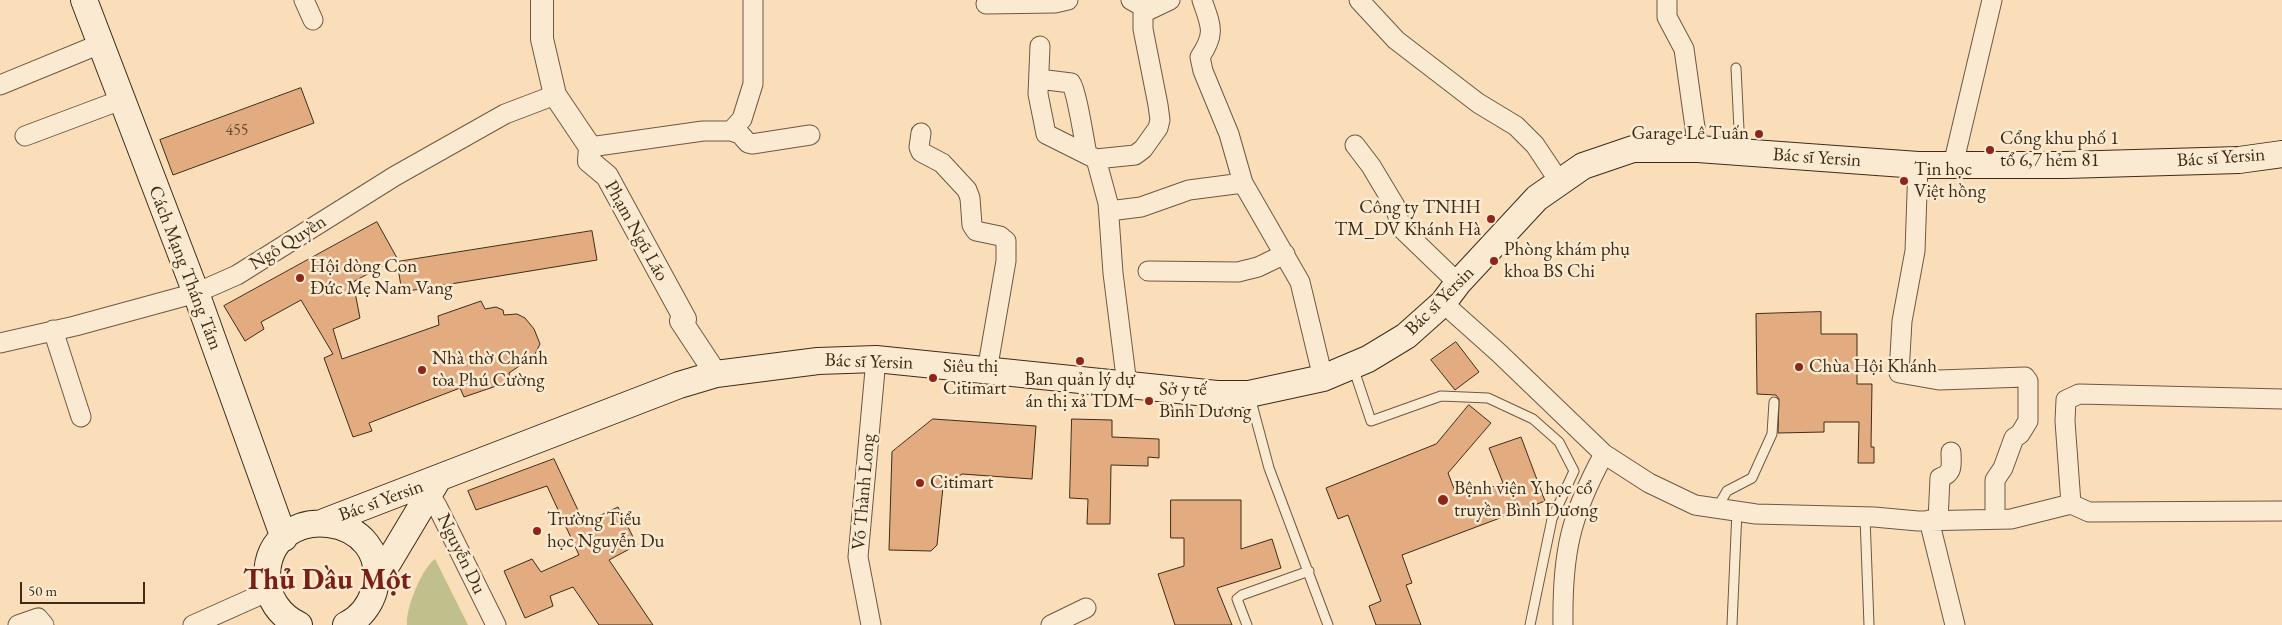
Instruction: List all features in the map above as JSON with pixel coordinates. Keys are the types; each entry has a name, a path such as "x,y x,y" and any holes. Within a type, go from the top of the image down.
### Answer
{"main road":[{"name":"Cách Mạng Tháng Tám","path":"84,0 196,292 284,538"},
{"name":"Bác sĩ Yersin","path":"284,538 295,529 309,523 324,522 430,486 679,385 716,374 818,361 876,359 1217,394 1249,394 1323,378 1368,360 1406,336 1450,293 1537,198 1559,181 1583,166 1633,149 1698,149 1918,165 2065,165 2240,160 2282,154"},
{"name":"Bác sĩ Yersin","path":"348,625 363,613 369,603 377,582 430,486"},
{"path":"324,522 342,525 357,534 369,548 376,564 377,582"},
{"path":"284,538 275,549 269,562 267,577 269,591 278,608 294,624"}],"street":[{"path":"304,0 313,20"},
{"name":"Phạm Ngũ Lão","path":"542,0 542,38 555,95 590,147 589,161 607,176 685,319 681,320 716,374"},
{"path":"731,130 742,119 753,84 752,0"},
{"path":"986,4 1055,3 1068,0"},
{"path":"1137,3 1149,10 1170,0"},
{"path":"1202,0 1211,26 1210,42 1200,57 1203,71 1229,134 1243,183 1300,282 1323,378"},
{"path":"1359,0 1396,40 1478,103 1516,126 1535,145 1559,181"},
{"path":"1667,0 1667,18 1684,49 1698,149"},
{"path":"1953,165 1992,0"},
{"path":"1040,46 1038,94 1046,134 1092,156 1135,155 1143,149 1158,128 1160,120 1137,3"},
{"path":"0,85 100,44"},
{"path":"1039,79 1071,83 1075,89 1076,102 1109,211 1113,273 1127,385"},
{"name":"Ngô Quyền","path":"0,343 196,292 237,275 395,176 505,114 555,95"},
{"path":"25,136 121,100"},
{"path":"590,147 703,130 731,130 740,134 748,143 752,144 810,135"},
{"path":"921,133 919,147 921,152 942,163 967,190 970,198 972,225 976,231 1000,236 1006,241 1006,261 987,371"},
{"path":"1355,145 1371,166 1395,206 1401,228 1450,293 1499,352 1604,454 1649,482 1695,505 1756,514 1934,520 2011,519 2072,504 2088,512 2282,511"},
{"path":"1918,165 1915,251 1902,321 1898,372 1940,380 2010,376 2025,377 2028,381 2026,425 2014,438 2003,468 1995,480 1995,519"},
{"path":"1109,211 1141,208 1158,200 1199,188 1243,183"},
{"path":"1148,271 1238,272 1258,268 1285,254"},
{"path":"53,330 81,417"},
{"name":"Võ Thành Long","path":"871,625 858,557 876,359"},
{"path":"2072,504 2065,421 2066,400 2079,394 2282,400"},
{"path":"1951,452 1950,471 1947,476 1940,478 1934,520 1955,625"},
{"path":"1563,625 1564,564 1571,527 1586,488 1604,454"},
{"name":"Nguyễn Du","path":"430,486 437,506 496,625"},
{"path":"194,625 269,591"},
{"path":"1051,625 1086,608"},
{"path":"18,625 38,618 44,625"}],"lane":[{"path":"1736,68 1740,153"},
{"path":"1353,366 1371,421 1441,396 1488,398 1533,419 1559,442 1574,471 1552,519 1530,625"},
{"path":"1249,394 1269,468 1328,625"},
{"path":"1717,508 1727,491 1752,478 1772,434 1774,402"},
{"path":"1732,625 1737,511"},
{"path":"1865,517 1868,625"},
{"path":"1247,625 1237,599 1242,595 1309,572"}],"shaded area":[{"path":"435,559 468,625 407,625 409,609 415,589 425,571"}],"building":[{"path":"301,88 314,123 173,175 160,140"},
{"name":"Nhà thờ Chánh tòa Phú Cường","path":"377,222 397,258 353,282 360,318 333,329 342,359 439,325 438,316 481,301 485,309 496,307 503,310 504,315 517,314 525,318 534,329 540,344 534,356 509,373 511,381 464,397 460,388 369,423 372,431 353,437 324,358 333,354 301,300 261,322 264,329 245,341 224,306"},
{"path":"592,231 597,260 402,292 397,262"},
{"path":"1821,312 1821,334 1857,334 1857,384 1872,384 1871,447 1874,447 1874,463 1858,463 1859,422 1824,422 1824,432 1778,433 1779,399 1776,395 1757,394 1756,314"},
{"path":"1456,342 1479,372 1455,390 1431,360"},
{"path":"1469,405 1491,423 1448,473 1456,494 1471,488 1473,494 1503,483 1489,448 1521,437 1545,501 1402,555 1412,583 1406,585 1421,625 1376,625 1369,606 1381,601 1348,515 1338,519 1326,488 1436,444"},
{"name":"Citimart","path":"933,419 1036,426 1032,479 962,474 943,487 937,545 931,551 889,550 892,452"},
{"path":"1072,419 1112,420 1112,437 1159,439 1159,458 1148,457 1148,466 1111,465 1110,524 1087,524 1088,499 1070,498"},
{"path":"554,459 584,523 618,507 637,545 609,560 653,625 599,625 573,587 550,596 553,606 525,618 504,571 532,559 541,572 579,555 547,486 476,510 468,491"},
{"path":"1171,500 1241,500 1241,549 1272,539 1281,568 1217,588 1232,625 1175,625 1158,574 1184,566 1184,538 1171,538"}],"place":[{"name":"Garage Lê Tuấn","path":"1759,134"},
{"name":"Cổng khu phố 1 tổ 6,7 hẻm 81","path":"1990,150"},
{"name":"Tin học Việt hồng","path":"1904,181"},
{"name":"Công ty TNHH TM_DV Khánh Hà","path":"1491,219"},
{"name":"Phòng khám phụ khoa BS Chi","path":"1494,261"},
{"name":"Hội dòng Con Đức Mẹ Nam Vang","path":"300,278"},
{"name":"Ban quản lý dự án thị xả TDM","path":"1080,361"},
{"name":"Chùa Hội Khánh","path":"1799,367"},
{"name":"Nhà thờ Chánh tòa Phú Cường","path":"422,370"},
{"name":"Siêu thị Citimart","path":"933,378"},
{"name":"Sở y tế Bình Dương","path":"1149,401"},
{"name":"Citimart","path":"920,483"},
{"name":"Bệnh viện Y học cổ truyền Bình Dương","path":"1443,500"},
{"name":"Trường Tiểu học Nguyễn Du","path":"537,531"}],"district":[{"name":"Thủ Dầu Một","path":"327,581"}]}
